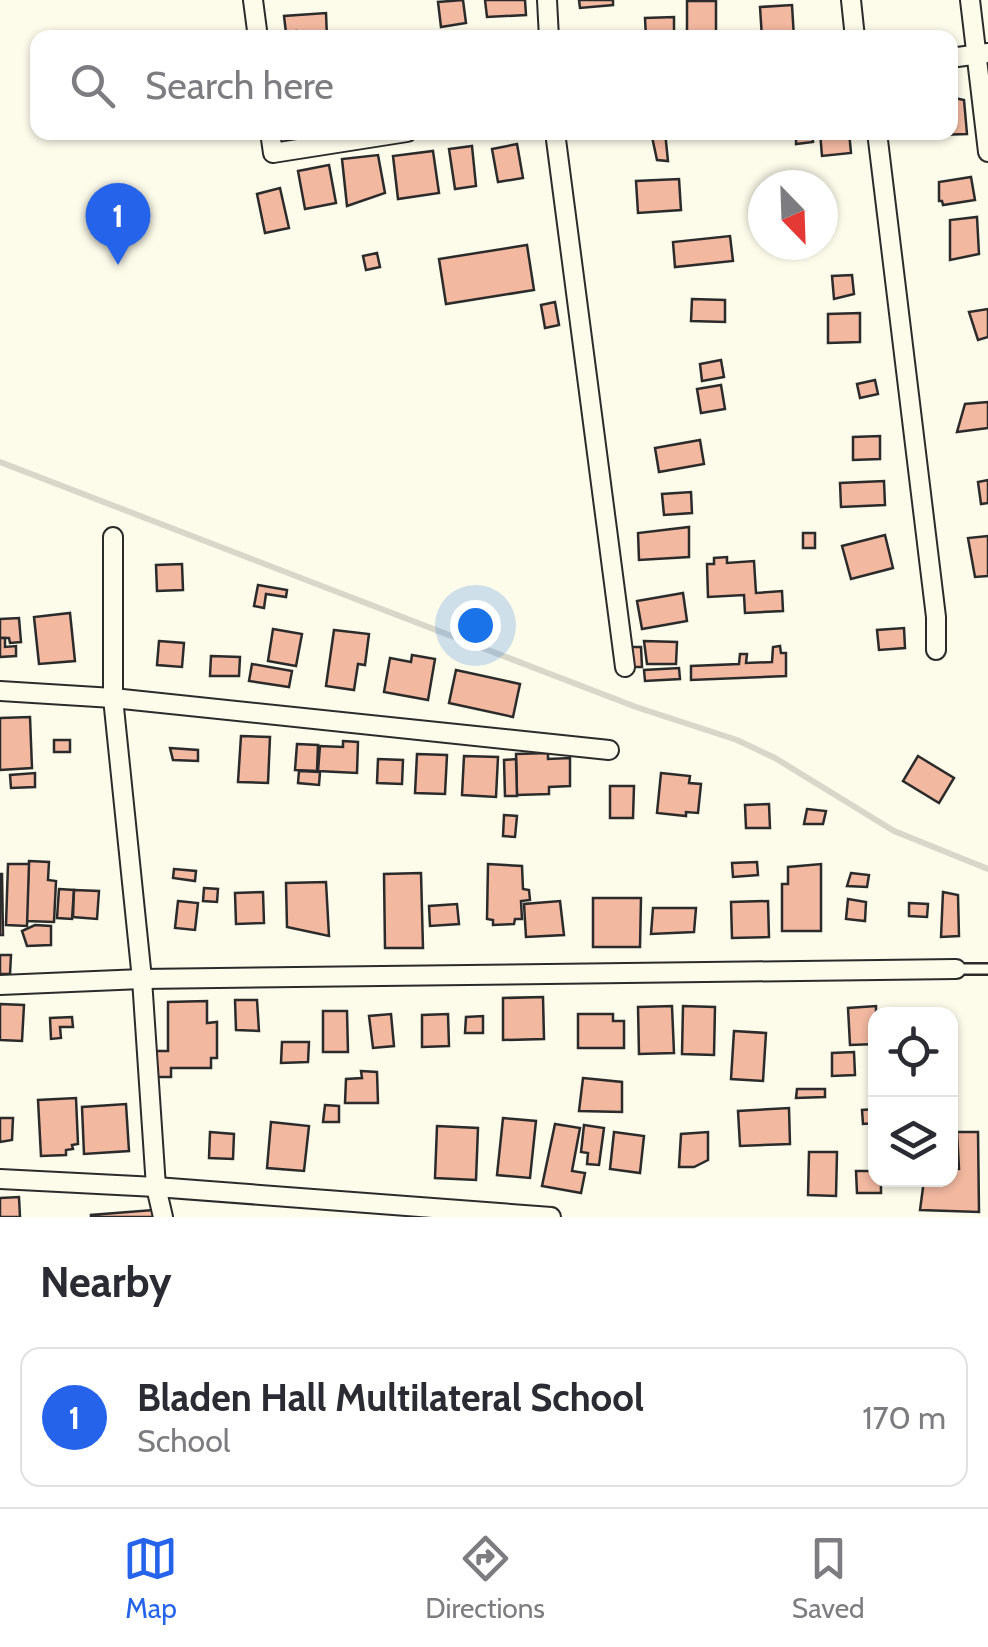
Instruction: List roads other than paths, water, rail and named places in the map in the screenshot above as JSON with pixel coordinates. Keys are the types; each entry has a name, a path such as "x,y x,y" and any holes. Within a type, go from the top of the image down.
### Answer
{"street":[{"path":"253,0 257,30"},
{"path":"547,0 549,30"},
{"path":"851,0 854,30"},
{"path":"970,0 982,54 988,152"},
{"path":"271,140 273,153 356,140"},
{"path":"556,140 624,667"},
{"path":"878,140 936,617 936,650"},
{"path":"113,537 113,698 142,979 156,1187 163,1217"},
{"path":"0,691 113,698 609,750"},
{"path":"0,984 956,969"},
{"path":"0,1179 551,1217"}],"lane":[{"path":"956,969 988,969"}],"waterway":[{"path":"0,462 636,707 737,740 775,758 894,831 988,869"}],"place":[{"name":"Bladen Hall Multilateral School","path":"118,265"}]}
